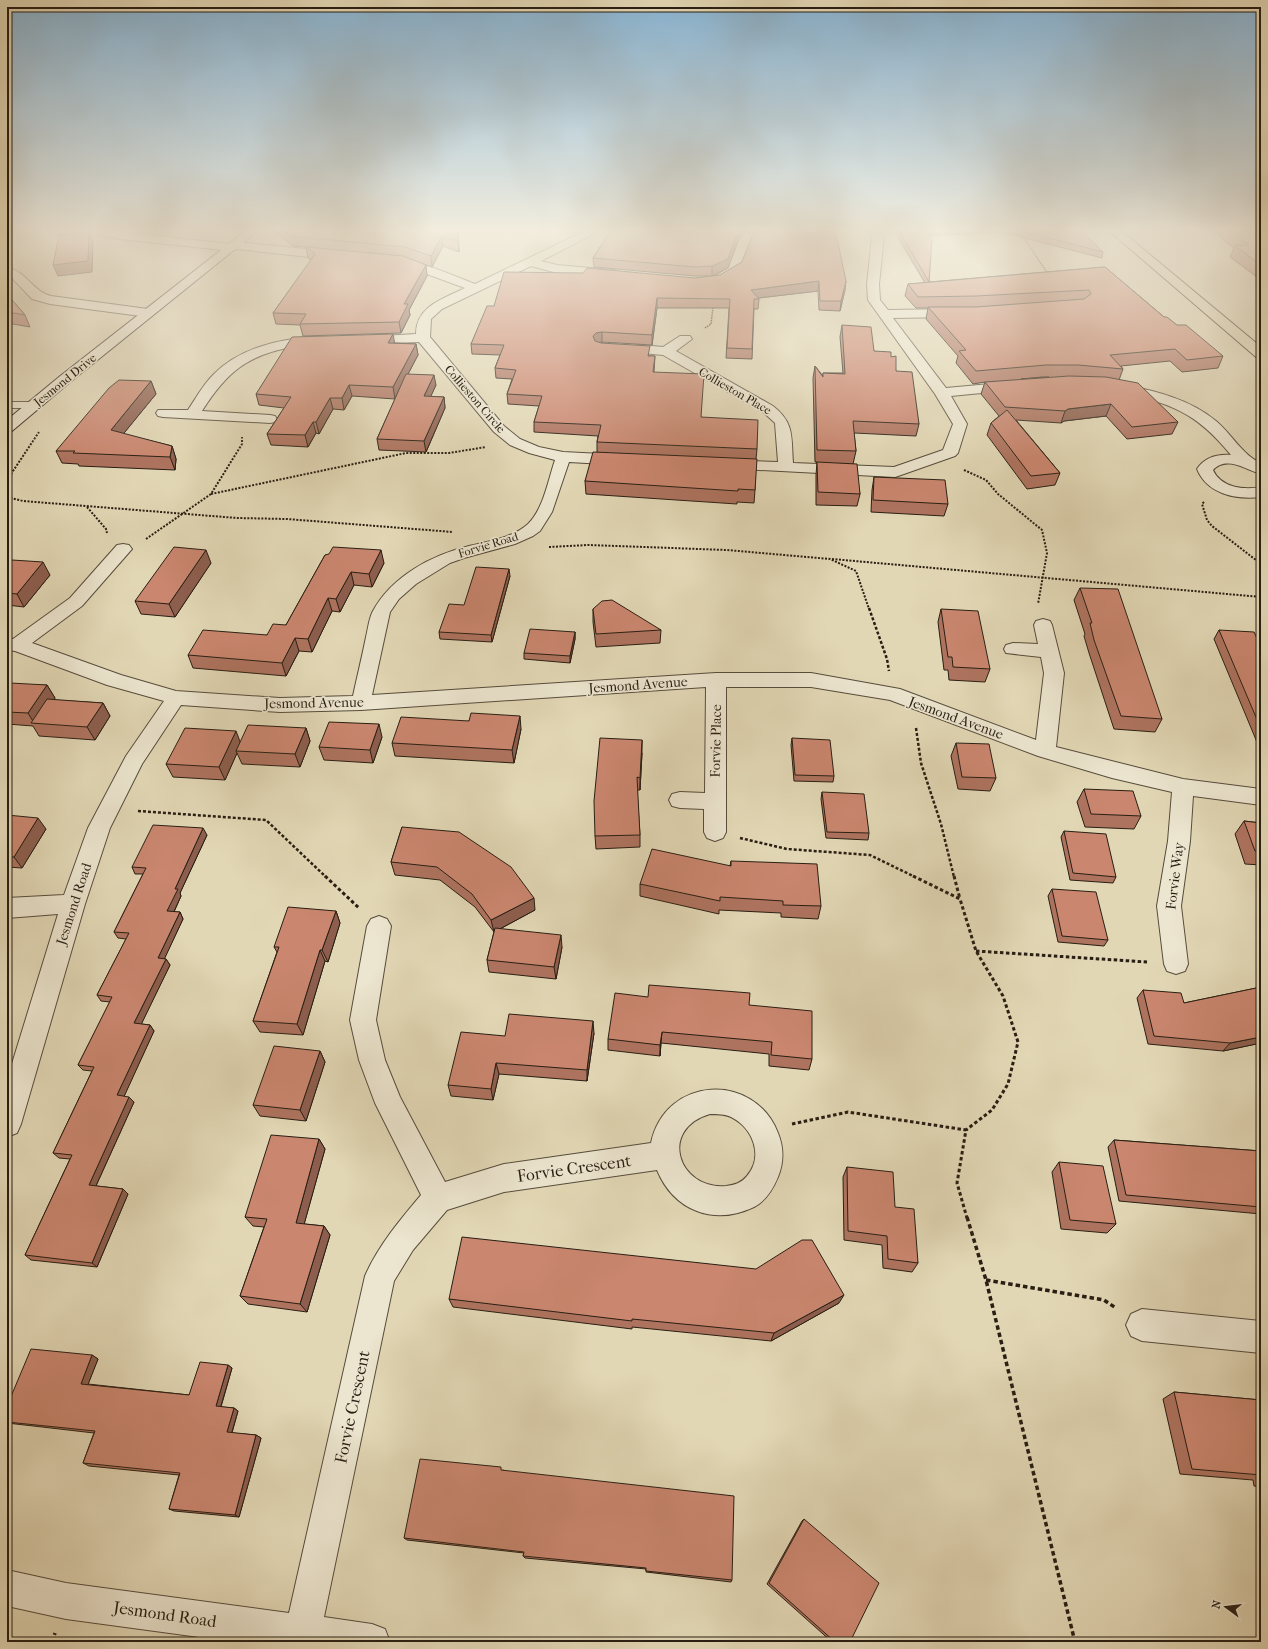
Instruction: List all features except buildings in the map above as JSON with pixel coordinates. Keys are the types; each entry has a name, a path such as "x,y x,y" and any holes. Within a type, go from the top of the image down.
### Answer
{"main road":[{"path":"1204,306 1261,354"}],"street":[{"path":"98,306 148,313"},
{"name":"Jesmond Drive","path":"7,428 157,306"},
{"path":"348,341 423,338 422,321 428,313 438,306"},
{"path":"714,464 895,472 950,453 960,424 942,393 878,306"},
{"path":"883,314 965,314"},
{"name":"Collieston Circle","path":"423,338 499,429 515,442 534,450 563,457 635,460"},
{"path":"666,351 685,339"},
{"path":"192,415 217,378 256,353 300,341 333,340"},
{"name":"Collieston Place","path":"609,347 666,351 768,409 777,416 782,424 786,468"},
{"path":"942,393 1029,384"},
{"path":"1106,384 1148,394 1188,409 1209,422 1246,462"},
{"path":"163,413 270,419"},
{"name":"Forvie Road","path":"361,703 381,612 389,600 399,589 427,570 456,554 522,536 533,528 542,516 563,457"},
{"path":"1261,469 1246,462 1224,459 1208,464 1205,469 1206,474 1218,486 1239,492 1261,492"},
{"path":"12,645 76,602 123,549"},
{"path":"1043,626 1054,672 1045,751"},
{"name":"Jesmond Avenue","path":"12,645 114,680 176,698 280,705 361,703 716,680 811,680 893,694 1045,751 1112,770 1183,787 1261,797"},
{"path":"1013,649 1049,651"},
{"name":"Forvie Place","path":"715,832 716,680"},
{"name":"Jesmond Road","path":"7,1124 73,904 99,828 133,761 176,698"},
{"name":"Forvie Way","path":"1176,964 1169,906 1179,841 1183,787"},
{"path":"680,800 715,802"},
{"path":"7,908 73,904"},
{"path":"379,926 363,1020 372,1060 389,1103 438,1198"},
{"path":"710,1102 726,1102 741,1108 754,1118 763,1131 769,1146 769,1162 764,1177 755,1189 741,1198 725,1202 708,1202 693,1195 679,1185 670,1171 666,1155 666,1139 672,1125 682,1113 695,1105 710,1102"},
{"name":"Forvie Crescent","path":"303,1632 380,1276 403,1240 438,1198 504,1178 666,1155"},
{"path":"1142,1325 1261,1337"},
{"name":"Jesmond Road","path":"7,1588 66,1601 372,1642"}],"lane":[{"path":"7,404 34,405"}],"path":[{"path":"685,339 692,337 711,324 713,306"},
{"path":"211,494 242,444 241,417"},
{"path":"87,506 106,529 110,546 123,549 134,549 211,494 406,453 449,453 515,442"},
{"path":"939,458 986,480 998,494 1042,530 1047,553 1044,578 1038,604 1043,626"},
{"path":"1218,486 1211,490 1202,504 1207,520 1228,541 1253,556 1261,564"},
{"path":"830,559 1261,597"},
{"path":"893,694 915,716 921,763 941,824 960,899 976,951 1003,996 1018,1042 1008,1084 992,1110 966,1130 958,1183 986,1280 1075,1642"},
{"path":"108,809 266,820 379,926"},
{"path":"715,832 786,849 870,856 960,899"},
{"path":"976,951 1176,964"},
{"path":"763,1131 848,1112 966,1130"},
{"path":"986,1280 1104,1300 1142,1325"}]}
